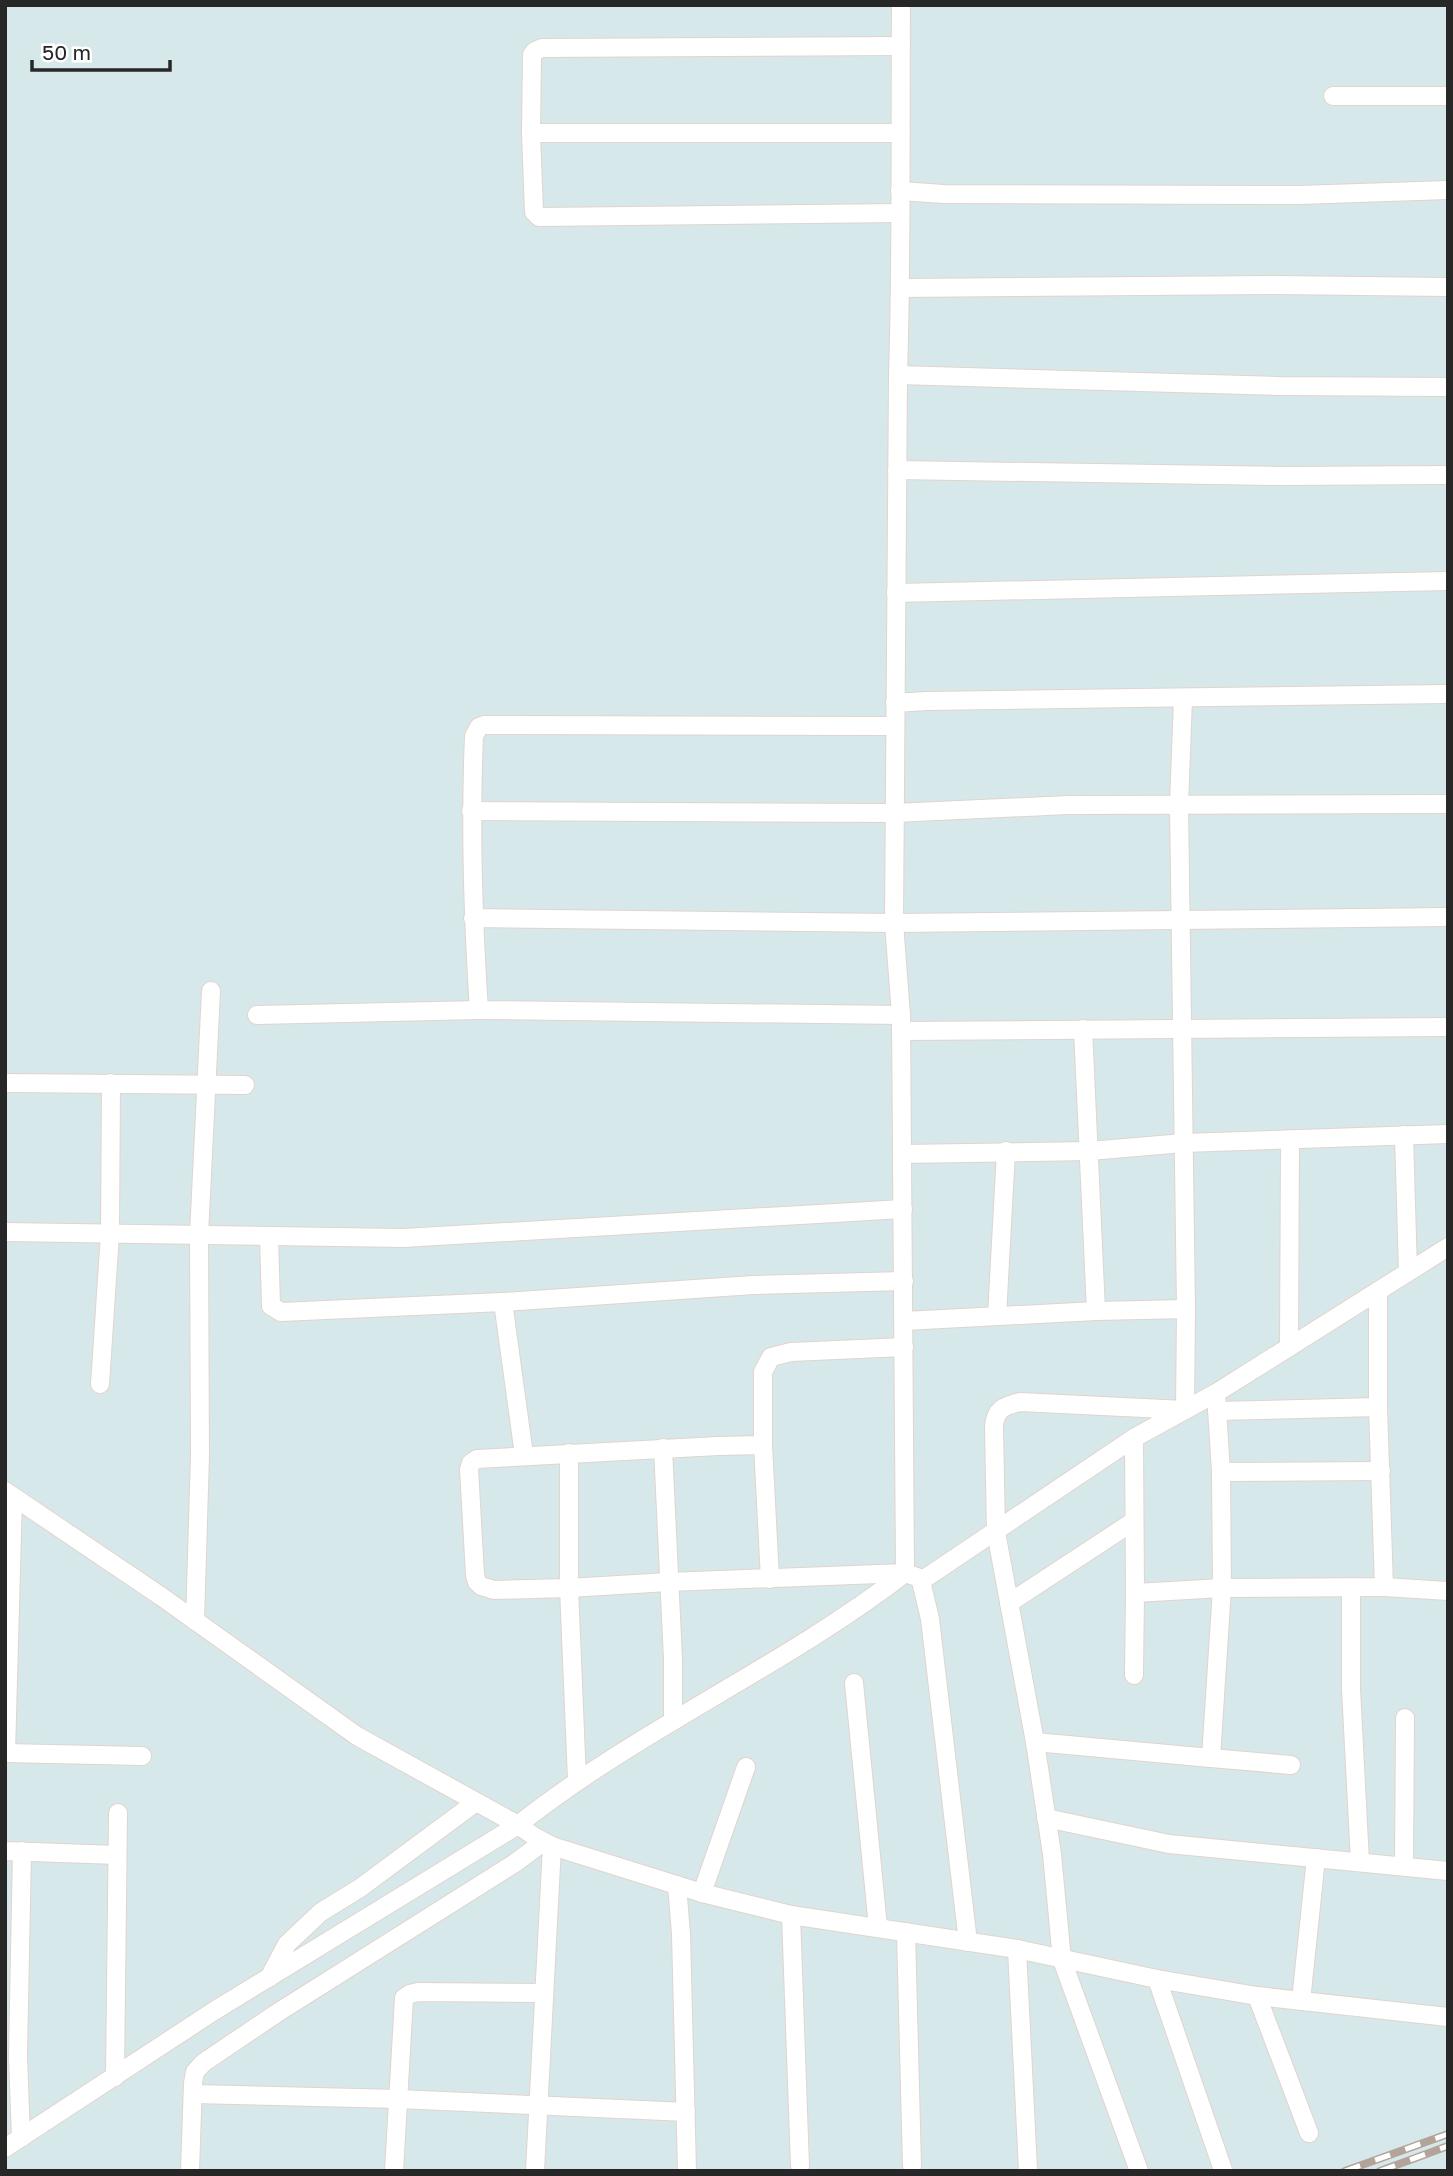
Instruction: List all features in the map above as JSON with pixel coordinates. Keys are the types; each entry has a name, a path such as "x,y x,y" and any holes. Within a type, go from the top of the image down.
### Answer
{"street":[{"path":"901,5 901,288 894,923 901,1023 904,1347 913,1577 930,1619 968,1942"},
{"path":"900,212 540,217 534,212 531,133 533,55 542,48 901,46"},
{"path":"1333,96 1448,96"},
{"path":"531,133 900,133"},
{"path":"900,191 943,194 1299,195 1448,190"},
{"path":"901,288 1276,285 1448,287"},
{"path":"898,374 1278,386 1448,387"},
{"path":"897,470 1280,476 1448,475"},
{"path":"896,593 1448,581"},
{"path":"895,703 1183,699 1252,695 1448,694"},
{"path":"1183,699 1179,805 1185,1410"},
{"path":"479,1010 473,918 471,811 474,736 479,727 895,726"},
{"path":"471,811 894,813 1068,805 1448,804"},
{"path":"473,918 894,923 1448,917"},
{"path":"195,1621 200,1455 199,1235 211,991"},
{"path":"257,1015 479,1010 1083,1029 1448,1027"},
{"path":"1083,1029 1096,1311"},
{"path":"5,1083 245,1085"},
{"path":"100,1384 110,1234 111,1083"},
{"path":"902,1154 1088,1151 1184,1143 1448,1133"},
{"path":"1405,1135 1408,1272"},
{"path":"1289,1348 1290,1139"},
{"path":"997,1316 1006,1152"},
{"path":"5,1232 403,1238 903,1209"},
{"path":"269,1236 271,1306 277,1311 503,1301 753,1285 904,1281"},
{"path":"1216,1402 1289,1348 1448,1247"},
{"path":"1378,1292 1378,1407 1384,1587"},
{"path":"503,1301 524,1455"},
{"path":"904,1321 1186,1309"},
{"path":"770,1579 763,1446 763,1372 771,1357 791,1352 904,1347"},
{"path":"1139,2171 1062,1960 1052,1854 1035,1742 996,1532 994,1427 996,1413 1000,1408 1020,1402 1185,1410"},
{"path":"1211,1758 1222,1588 1221,1472 1216,1402"},
{"path":"190,2171 192,2094 195,2072 203,2063 277,2013 515,1863 577,1780 832,1623 996,1532 1134,1438 1185,1410 1216,1402 1378,1407"},
{"path":"1134,1438 1134,1675"},
{"path":"763,1446 663,1448 483,1458 471,1464 469,1469 477,1582 494,1590 668,1582 913,1577"},
{"path":"663,1448 673,1659 673,1721"},
{"path":"569,1453 569,1588 577,1780"},
{"path":"1221,1472 1381,1471"},
{"path":"9,1494 357,1736 534,1836 702,1893 791,1914 1017,1949 1157,1979 1257,1996 1448,2017"},
{"path":"9,1494 6,1753 142,1756"},
{"path":"1009,1603 1134,1521"},
{"path":"1135,1593 1222,1588 1351,1587 1448,1591"},
{"path":"1351,1587 1351,1689 1360,1862"},
{"path":"854,1683 878,1927"},
{"path":"1404,1866 1405,1718"},
{"path":"1035,1742 1291,1765"},
{"path":"702,1893 746,1767"},
{"path":"269,1978 287,1944 321,1912 360,1888 477,1802"},
{"path":"115,2077 118,1813"},
{"path":"1046,1818 1169,1844 1448,1871"},
{"path":"13,2143 269,1978 534,1836"},
{"path":"534,1836 544,1993 536,2171"},
{"path":"13,2143 18,2056 14,1851 117,1855"},
{"path":"1301,2001 1316,1858"},
{"path":"677,1885 681,1934 687,2171"},
{"path":"791,1914 800,2166"},
{"path":"906,1932 912,2166"},
{"path":"1017,1949 1028,2170"},
{"path":"1157,1979 1223,2170"},
{"path":"394,2171 402,2006 407,1995 544,1993"},
{"path":"1257,1996 1309,2133"},
{"path":"192,2094 539,2104 686,2112"}],"railway":[{"path":"1345,2171 1448,2134"},
{"path":"1380,2171 1448,2146"}]}
